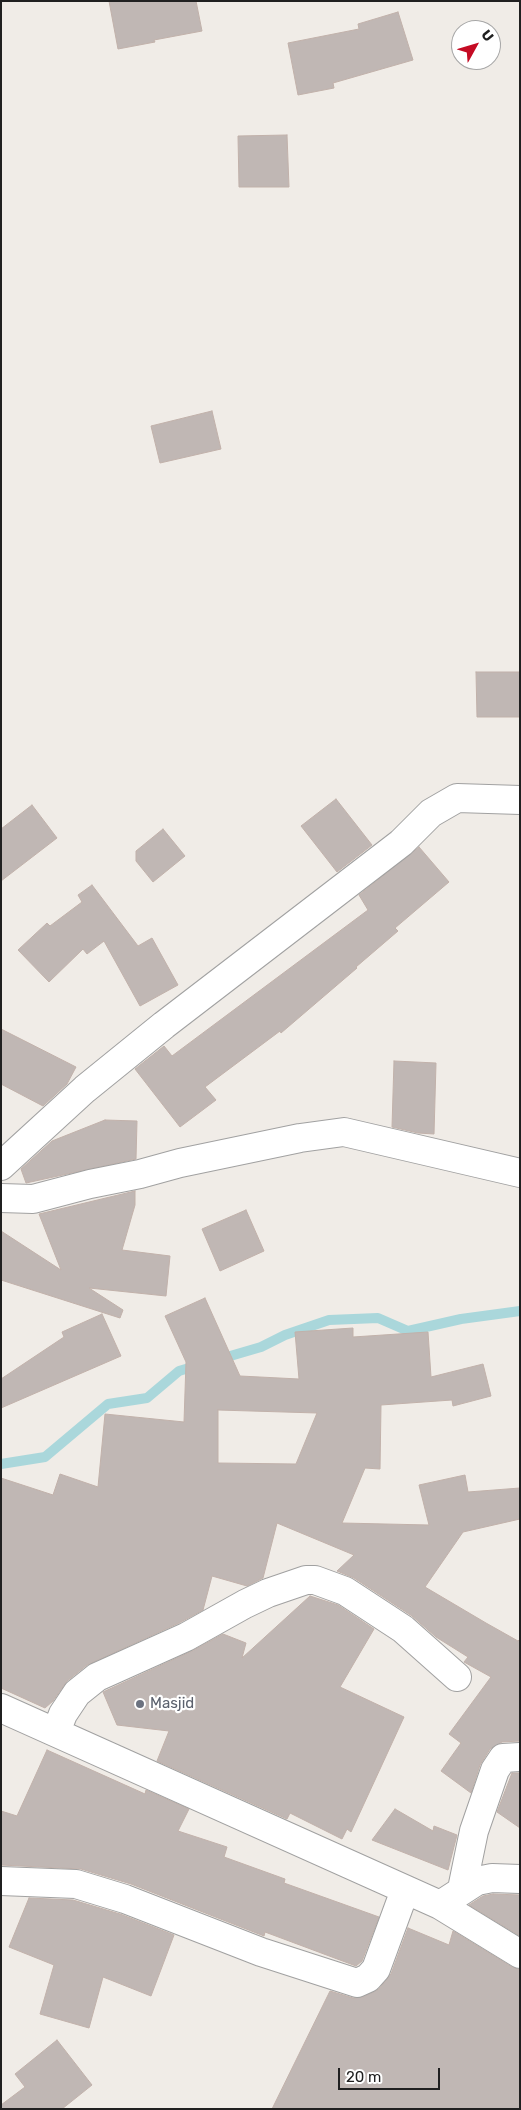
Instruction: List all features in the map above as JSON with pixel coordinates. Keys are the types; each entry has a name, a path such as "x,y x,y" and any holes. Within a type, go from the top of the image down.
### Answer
{"street":[{"path":"1,1166 85,1089 164,1025 401,843 431,812 457,798 520,800"},
{"path":"1,1198 33,1198 180,1163 300,1138 344,1132 520,1173"},
{"path":"56,1732 63,1714 77,1693 96,1677 186,1637 260,1597 306,1580 314,1580 345,1591 403,1629 457,1677"},
{"path":"1,1708 440,1905 520,1954"},
{"path":"462,1889 474,1831 494,1770 503,1758 520,1757"},
{"path":"440,1905 477,1881 492,1878 520,1879"},
{"path":"1,1881 76,1884 125,1900 261,1952 305,1964 357,1983 368,1978 376,1969 405,1890"}],"building":[{"path":"109,1 196,1 202,31 118,49"},
{"path":"398,12 413,60 333,83 334,88 298,95 288,43 359,29 358,24"},
{"path":"287,135 289,187 239,187 238,136"},
{"path":"212,411 221,449 160,463 151,426"},
{"path":"476,672 520,672 520,717 477,717"},
{"path":"336,799 372,845 337,872 301,826"},
{"path":"32,805 57,838 1,881 1,829"},
{"path":"163,829 185,856 153,882 136,861 136,851"},
{"path":"419,847 449,882 395,928 398,931 357,968 281,1033 280,1031 205,1087 216,1100 180,1127 135,1069 164,1046 172,1056 368,910 359,895"},
{"path":"92,885 138,946 152,938 178,985 140,1006 104,941 87,954 83,949 49,982 18,950 47,923 50,926 82,902 78,895"},
{"path":"1,1029 76,1067 67,1084 43,1106 1,1084"},
{"path":"394,1061 436,1063 434,1134 418,1133 392,1127"},
{"path":"105,1120 137,1121 136,1159 26,1183 21,1169 52,1141"},
{"path":"135,1191 135,1205 122,1250 170,1256 166,1296 89,1288 123,1310 120,1318 1,1280 1,1231 61,1270 39,1214"},
{"path":"246,1210 264,1251 220,1271 202,1229"},
{"path":"205,1298 240,1376 299,1379 295,1332 353,1328 353,1337 428,1332 431,1377 483,1364 491,1396 453,1406 452,1400 381,1405 380,1469 365,1468 342,1523 429,1525 419,1485 465,1475 468,1492 520,1488 520,1519 463,1532 425,1587 518,1641 520,1639 520,1741 502,1742 490,1749 480,1765 471,1793 441,1771 461,1743 449,1734 491,1677 464,1662 468,1657 436,1637 412,1616 354,1578 337,1571 354,1555 277,1523 263,1578 247,1586 212,1576 203,1610 87,1665 67,1681 53,1701 45,1708 1,1688 1,1478 53,1495 60,1474 98,1487 105,1414 184,1422 186,1362 165,1316","holes":["218,1410 317,1413 296,1464 218,1463"]},
{"path":"102,1314 121,1356 1,1408 1,1379 64,1337 62,1332"},
{"path":"310,1596 338,1605 374,1629 340,1687 404,1717 351,1832 347,1829 342,1839 290,1813 287,1819 157,1761 169,1731 117,1725 103,1692 192,1651 223,1634 246,1643 242,1658"},
{"path":"47,1750 145,1794 146,1790 189,1809 178,1831 227,1847 224,1857 285,1879 284,1883 379,1917 362,1961 356,1966 265,1932 264,1936 131,1884 81,1869 1,1865 1,1811 17,1816"},
{"path":"512,1773 520,1773 520,1828 497,1812"},
{"path":"395,1809 433,1831 434,1826 457,1835 448,1870 372,1840"},
{"path":"493,1894 520,1895 520,1936 469,1905 483,1896"},
{"path":"29,1898 73,1900 120,1914 174,1935 151,1996 103,1977 89,2028 40,2014 54,1965 9,1947"},
{"path":"408,1928 449,1945 453,1931 520,1970 520,2109 272,2109 330,1991 353,1998 363,1997 379,1989 391,1974"},
{"path":"57,2040 92,2085 62,2109 1,2109 1,2105 25,2087 15,2074"}],"waterway":[{"path":"220,1359 261,1347 285,1335 329,1320 378,1318 408,1331 461,1319 520,1311"},
{"path":"1,1464 45,1457 108,1404 147,1398 179,1371 199,1365"}],"place":[{"name":"Masjid","path":"140,1704"}]}
